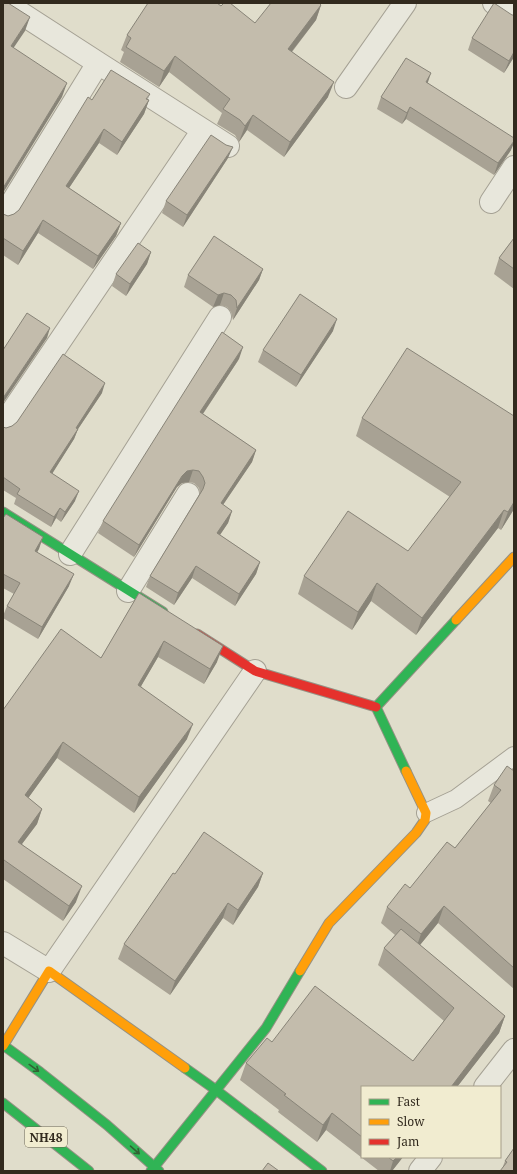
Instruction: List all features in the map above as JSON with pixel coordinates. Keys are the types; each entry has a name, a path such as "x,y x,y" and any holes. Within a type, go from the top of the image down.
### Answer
{"main road":[{"path":"4,515 70,554 168,616"},
{"path":"376,707 514,557"},
{"path":"188,629 255,670 376,707 426,813 425,820 416,833 329,923 266,1028 216,1090 155,1170 106,1125 40,1072 3,1045 49,971 216,1090 322,1171"},
{"name":"NH48","path":"3,1103 89,1171"}],"street":[{"path":"5,3 228,146"},
{"path":"346,87 405,3"},
{"path":"494,3 514,16"},
{"path":"3,217 98,63"},
{"path":"3,425 203,130"},
{"path":"491,202 514,167"},
{"path":"70,554 220,317"},
{"path":"128,591 188,494"},
{"path":"3,943 49,971 255,670"},
{"path":"486,1086 514,1050"},
{"path":"420,1171 430,1158"}],"lane":[{"path":"426,813 456,799 514,756"}],"building":[{"path":"3,3 8,3 30,17 11,46 67,83 3,188"},
{"path":"148,3 217,3 221,6 224,3 230,3 255,23 271,3 319,3 321,5 288,49 334,82 290,142 253,115 245,126 240,120 223,109 230,99 175,56 164,71 126,47 131,38 127,35"},
{"path":"494,3 514,15 514,52 509,61 472,38"},
{"path":"406,58 431,73 426,82 514,138 514,141 498,163 410,107 407,113 381,97"},
{"path":"111,70 150,94 146,99 149,100 122,142 104,129 66,186 121,223 98,256 43,220 23,251 3,238 3,214 8,216 19,210 88,97 92,100"},
{"path":"211,135 226,145 233,147 187,215 166,201"},
{"path":"214,236 263,269 237,308 236,300 231,295 224,293 218,295 188,275"},
{"path":"514,238 514,269 499,258"},
{"path":"138,243 151,252 130,284 116,274"},
{"path":"300,294 337,319 301,375 263,350"},
{"path":"27,313 50,328 3,398 3,350"},
{"path":"222,332 243,347 200,412 256,450 221,503 232,511 217,533 260,562 239,594 196,566 178,593 150,576 203,489 205,483 199,471 187,471 182,476 139,545 103,521"},
{"path":"407,348 514,416 514,502 508,512 504,510 422,618 377,583 358,612 304,576 348,511 408,551 461,482 362,418"},
{"path":"63,354 105,383 76,428 78,429 50,472 79,491 65,512 60,508 54,517 17,494 20,489 3,477 3,427 6,428 12,426 17,422"},
{"path":"6,514 43,537 35,551 74,574 42,627 7,606 20,583 3,574 3,518"},
{"path":"139,593 223,646 210,669 164,641 138,685 193,724 139,797 63,742 25,795 42,809 18,842 82,886 69,906 4,860 3,861 3,710 61,629 101,658"},
{"path":"507,766 514,771 514,968 444,906 421,934 387,907 405,884 410,888 447,842 455,848 501,790 494,785"},
{"path":"204,832 263,873 238,910 228,903 175,981 124,944 173,873 175,874"},
{"path":"401,929 505,1016 452,1086 361,1086 361,1136 332,1113 323,1125 246,1063 267,1038 272,1042 315,986 413,1061 454,1008 384,948"},
{"path":"514,1148 514,1171 500,1171 507,1162 505,1161"},
{"path":"389,1158 396,1158 393,1161"},
{"path":"268,1163 279,1171 262,1171"}],"traffic: fast":[{"path":"3,512 163,612"},
{"path":"406,771 376,707 456,620"},
{"path":"151,1171 266,1028 300,971"},
{"path":"3,1045 107,1125 159,1171"},
{"path":"185,1068 322,1171"},
{"path":"3,1103 89,1171"}],"traffic: slow":[{"path":"456,620 514,557"},
{"path":"300,971 329,923 416,833 425,820 426,813 406,771"},
{"path":"3,1046 49,971 185,1068"}],"traffic: jam":[{"path":"197,634 255,671 376,707"}]}
